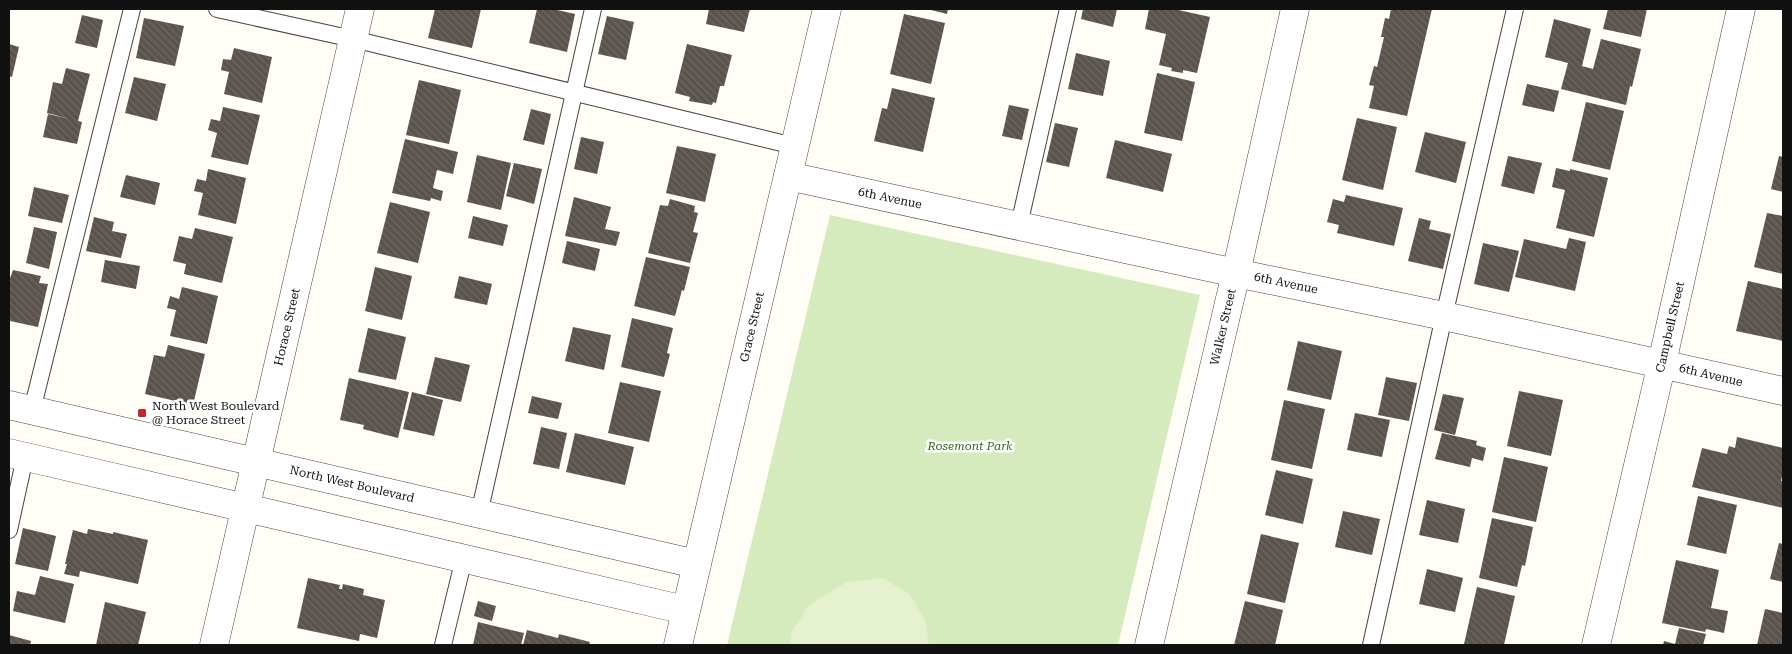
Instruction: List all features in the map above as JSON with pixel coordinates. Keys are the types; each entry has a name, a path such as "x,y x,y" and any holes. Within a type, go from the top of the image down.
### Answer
{"street":[{"name":"Horace Street","path":"214,645 360,9"},
{"name":"Grace Street","path":"678,645 827,9"},
{"name":"Walker Street","path":"1149,645 1295,9"},
{"name":"Campbell Street","path":"1596,645 1662,363 1741,9"},
{"name":"6th Avenue","path":"788,176 1662,363 1783,391"},
{"name":"North West Boulevard","path":"20,407 696,564"},
{"path":"17,455 685,610"}],"lane":[{"path":"20,407 132,9"},
{"path":"217,9 353,39 794,146"},
{"path":"479,514 593,9"},
{"path":"1019,226 1068,9"},
{"path":"1371,645 1515,9"},
{"path":"9,530 17,455"},
{"path":"443,645 464,558"}],"green space":[{"name":"Rosemont Park","path":"830,215 1200,295 1118,645 727,645"},
{"path":"882,578 909,594 925,619 929,645 790,645 792,632 809,605 847,582"}],"building":[{"path":"435,9 481,9 472,48 428,38"},
{"path":"537,9 553,9 575,14 567,52 529,43"},
{"path":"709,9 750,9 744,32 706,24"},
{"path":"927,9 948,9 947,14"},
{"path":"1083,9 1117,9 1113,27 1081,19"},
{"path":"1149,9 1174,9 1210,17 1197,73 1183,70 1183,73 1171,71 1172,68 1159,65 1166,34 1145,29"},
{"path":"1391,9 1432,9 1407,116 1369,108 1374,86 1369,85 1374,66 1377,67 1384,37 1381,37 1385,18 1389,19"},
{"path":"1608,9 1647,9 1641,37 1603,29"},
{"path":"904,14 945,23 931,84 890,74"},
{"path":"82,15 103,20 97,48 75,43"},
{"path":"607,16 634,22 626,60 598,54"},
{"path":"144,18 184,26 175,66 136,58"},
{"path":"1554,19 1591,29 1582,66 1593,69 1601,39 1641,49 1626,105 1561,89 1568,63 1545,57"},
{"path":"9,44 19,47 12,77 9,76"},
{"path":"687,44 732,55 724,86 720,86 716,103 713,102 712,105 689,101 690,97 675,93"},
{"path":"234,48 272,57 262,103 224,94 229,72 221,70 223,59 231,60"},
{"path":"1076,53 1110,61 1103,96 1068,89"},
{"path":"66,68 90,74 78,121 82,122 77,144 43,137 48,114 70,119 47,113 53,82 62,84"},
{"path":"1157,73 1195,82 1182,141 1144,133"},
{"path":"134,77 166,84 157,121 125,113"},
{"path":"419,80 461,90 449,144 406,135"},
{"path":"1527,84 1559,91 1554,112 1522,105"},
{"path":"892,88 935,98 923,152 874,141 882,108 887,109"},
{"path":"1586,102 1624,111 1610,170 1572,161"},
{"path":"1009,105 1029,109 1022,140 1002,136"},
{"path":"223,107 260,115 248,165 211,157 217,133 208,130 211,119 220,121"},
{"path":"531,109 551,114 544,145 523,140"},
{"path":"1357,118 1397,127 1383,190 1342,180"},
{"path":"1055,123 1078,128 1069,167 1046,162"},
{"path":"1425,132 1466,142 1456,183 1415,172"},
{"path":"581,137 604,142 597,174 574,169"},
{"path":"405,139 458,152 453,174 437,170 433,188 443,191 441,201 431,198 430,201 392,193"},
{"path":"1115,140 1172,154 1163,192 1106,178"},
{"path":"677,146 716,154 705,202 666,193"},
{"path":"477,155 511,163 501,210 467,202"},
{"path":"1508,156 1542,163 1534,194 1501,186"},
{"path":"1779,156 1783,157 1783,192 1771,189"},
{"path":"514,163 542,169 534,204 506,196"},
{"path":"1556,168 1570,171 1570,169 1608,178 1594,237 1556,228 1565,190 1552,187"},
{"path":"208,169 246,178 236,224 198,215 203,193 194,191 197,179 206,181"},
{"path":"126,175 160,183 155,205 120,197"},
{"path":"34,187 69,195 62,223 28,216"},
{"path":"1346,195 1403,208 1394,246 1337,233 1339,225 1327,222 1333,199 1344,202"},
{"path":"574,197 611,207 605,229 620,232 616,246 565,236"},
{"path":"670,199 695,206 694,212 698,213 693,232 698,233 690,263 648,253 660,205 668,206"},
{"path":"390,202 430,212 418,263 377,253"},
{"path":"1767,213 1783,216 1783,274 1754,267"},
{"path":"473,216 508,225 503,246 468,238"},
{"path":"94,217 114,222 112,231 127,234 121,258 86,251"},
{"path":"1419,218 1431,221 1429,229 1451,234 1443,269 1408,261"},
{"path":"34,227 57,232 49,269 26,263"},
{"path":"195,228 233,237 222,283 184,274 186,264 173,261 179,236 192,239"},
{"path":"1569,238 1586,242 1575,291 1515,277 1524,239 1566,249"},
{"path":"567,241 600,249 595,271 562,263"},
{"path":"1483,243 1519,251 1509,292 1474,284"},
{"path":"646,257 690,267 675,316 634,306"},
{"path":"105,260 140,266 136,289 101,282"},
{"path":"375,267 412,276 402,320 365,311"},
{"path":"13,270 41,276 39,283 48,284 38,327 10,321 9,325 9,281"},
{"path":"459,276 492,284 487,305 454,298"},
{"path":"1748,281 1783,289 1783,341 1736,331"},
{"path":"182,287 218,296 207,344 170,336 176,310 167,308 170,296 179,299"},
{"path":"632,318 673,328 667,353 670,354 664,377 621,367"},
{"path":"573,327 611,335 604,370 565,361"},
{"path":"368,328 406,337 396,380 358,372"},
{"path":"1298,341 1342,351 1331,400 1287,390"},
{"path":"168,345 205,354 193,405 145,394 154,355 165,357"},
{"path":"435,357 470,365 461,402 426,394"},
{"path":"1386,377 1417,383 1409,421 1378,415"},
{"path":"349,378 409,392 398,438 363,429 364,425 340,420"},
{"path":"620,382 661,391 649,442 608,433"},
{"path":"1519,391 1563,400 1551,456 1507,446"},
{"path":"412,392 443,400 434,436 403,429"},
{"path":"1443,394 1464,398 1455,435 1434,430"},
{"path":"532,396 562,403 558,419 528,413"},
{"path":"1284,400 1325,409 1312,469 1271,460"},
{"path":"1355,413 1390,420 1382,457 1347,450"},
{"path":"541,427 567,433 559,469 533,464"},
{"path":"575,433 634,447 625,485 566,472"},
{"path":"1442,433 1477,441 1476,445 1486,448 1483,461 1472,458 1470,467 1435,459"},
{"path":"1737,437 1783,448 1781,481 1783,481 1783,508 1692,487 1702,448 1727,454 1729,446 1735,448"},
{"path":"1504,457 1548,467 1536,522 1492,512"},
{"path":"1276,470 1313,479 1303,524 1265,515"},
{"path":"1698,496 1737,505 1726,554 1687,545"},
{"path":"1427,500 1465,509 1458,543 1419,535"},
{"path":"1343,511 1380,519 1372,555 1335,547"},
{"path":"1492,518 1533,527 1525,566 1522,565 1517,587 1479,578"},
{"path":"23,528 56,536 48,571 15,564"},
{"path":"88,529 113,534 113,532 148,540 138,584 80,571 79,577 64,574 73,530 87,534"},
{"path":"1261,534 1299,543 1285,603 1247,594"},
{"path":"1779,543 1783,544 1783,582 1770,579"},
{"path":"1676,560 1719,570 1711,608 1728,611 1724,633 1706,629 1705,632 1662,623"},
{"path":"1427,569 1463,578 1455,612 1419,604"},
{"path":"40,576 74,584 65,623 13,611 17,591 35,595"},
{"path":"308,578 340,585 339,589 342,589 343,584 364,589 363,595 385,600 377,638 360,634 359,641 297,628"},
{"path":"1477,587 1515,596 1504,645 1464,644"},
{"path":"478,601 496,606 492,621 474,616"},
{"path":"1245,601 1283,610 1275,645 1234,645"},
{"path":"105,602 146,612 138,645 96,645"},
{"path":"1765,609 1783,613 1783,645 1757,645"},
{"path":"478,622 524,633 521,645 473,645"},
{"path":"1679,628 1706,634 1703,645 1663,645 1664,641 1675,644"},
{"path":"527,630 558,638 559,634 590,642 589,645 523,645"},
{"path":"9,635 31,641 30,645 9,645"}],"place":[{"name":"North West Boulevard @ Horace Street","path":"142,413"}]}
